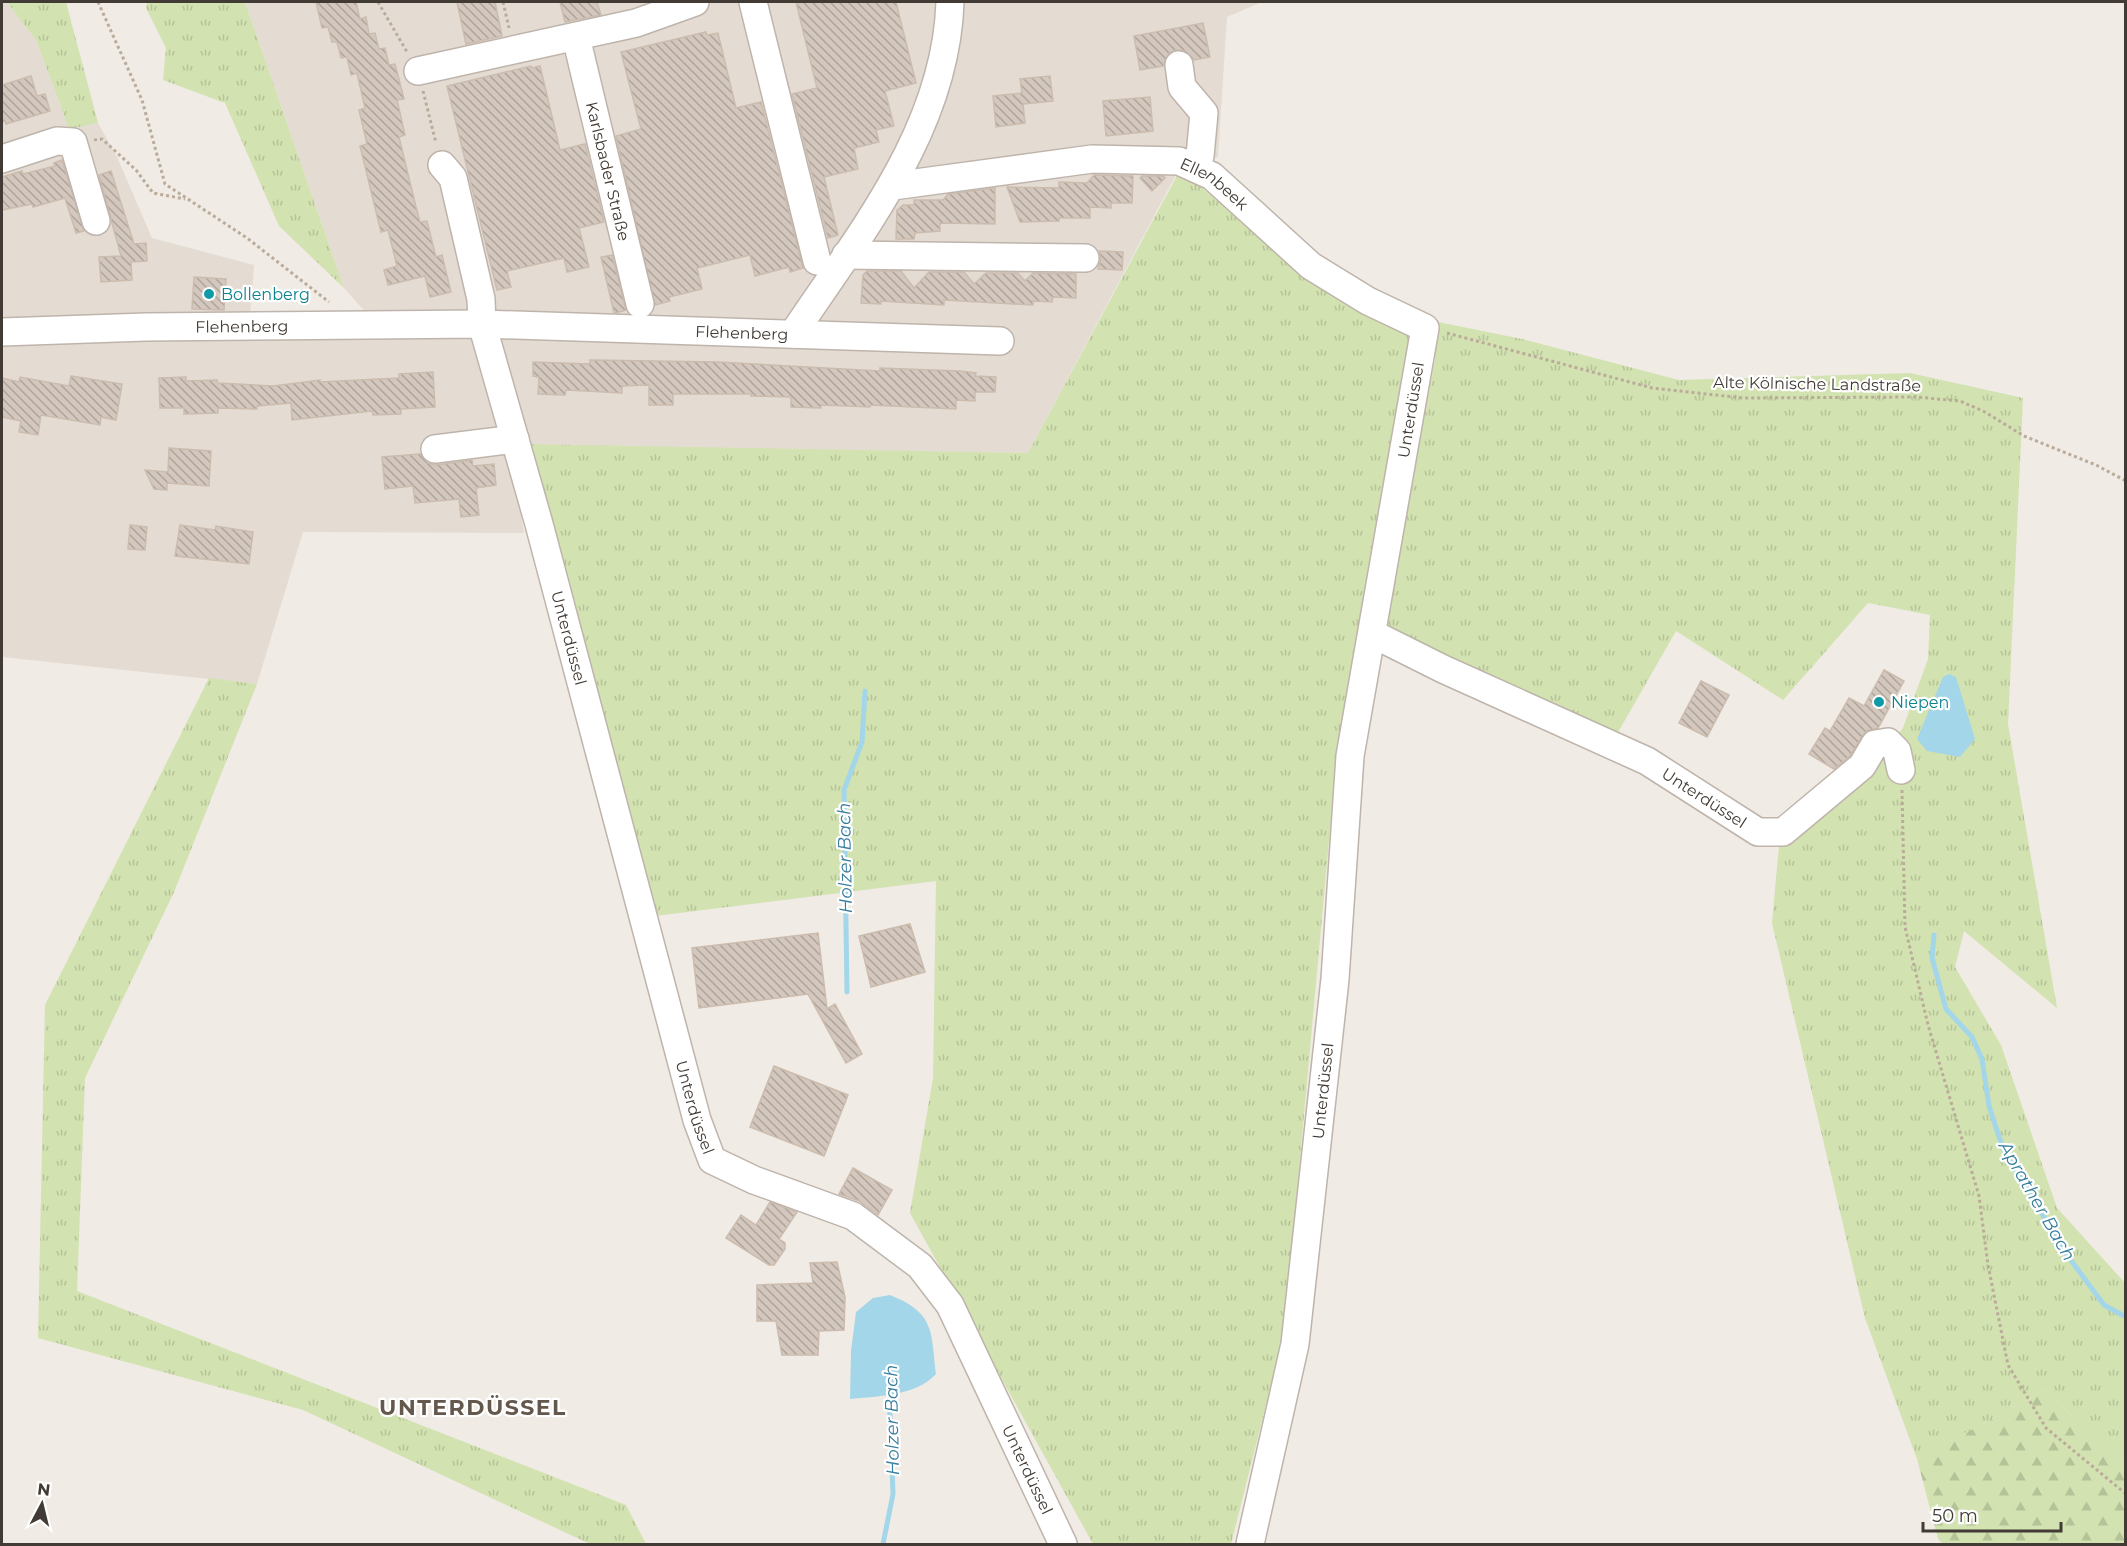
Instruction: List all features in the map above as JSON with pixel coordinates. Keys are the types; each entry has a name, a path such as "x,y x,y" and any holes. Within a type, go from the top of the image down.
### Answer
{"street":[{"path":"418,71 636,23 695,2"},
{"path":"753,2 817,261"},
{"path":"793,334 893,186 935,92 949,21 950,2"},
{"name":"Karlsbader Straße","path":"576,37 640,304"},
{"path":"1179,65 1182,87 1204,113 1200,156 1189,165"},
{"path":"2,159 57,141 73,142 96,221"},
{"name":"Ellenbeek","path":"893,186 1092,159 1179,161 1212,176 1311,266 1368,301 1425,328"},
{"path":"435,449 515,439 482,324 481,299 453,178 442,165"},
{"path":"846,255 1085,258"},
{"name":"Flehenberg","path":"2,332 482,324 1000,342"},
{"name":"Unterdüssel","path":"1250,1545 1295,1344 1335,979 1350,756 1425,328"},
{"name":"Unterdüssel","path":"515,439 697,1120 712,1160 754,1180 854,1216 920,1266 950,1305 1063,1545"},
{"name":"Unterdüssel","path":"1372,634 1443,669 1647,761 1758,832 1783,832 1862,766 1875,744 1888,742 1897,751 1901,770"}],"path":[{"path":"98,2 142,100 165,184 247,238 330,302 349,325"},
{"path":"503,2 515,50"},
{"path":"73,142 102,139 136,170 153,193 185,199 195,204"},
{"name":"Alte Kölnische Landstraße","path":"1425,328 1652,388 1743,398 1916,397 1960,401 1985,412 2024,436 2096,465 2126,481"},
{"path":"1901,770 1905,927 1928,1025 1979,1196 1988,1265 2008,1365 2046,1428 2126,1494"}],"shaded area":[{"path":"2,2 7,2 37,42 69,129 98,123 117,157 152,238 254,265 250,318 369,316 344,288 245,2 1262,2 1227,17 1218,157 1177,173 1028,453 509,445 524,533 303,532 257,684 2,657"}],"green space":[{"path":"7,2 66,2 98,123 69,129 37,42"},
{"path":"147,2 245,2 344,288 279,226 225,103 163,80 166,48 146,8"},
{"path":"1180,170 1294,263 1411,333 1337,753 1284,1334 1231,1544 1093,1544 910,1213 933,1078 936,881 655,916 515,444 1028,453"},
{"path":"1428,320 1522,339 1679,380 1910,373 2023,398 2008,724 2057,1008 1964,931 1955,967 2001,1045 2057,1208 2125,1283 2125,1466 2045,1390 1917,1459 1865,1318 1772,923 1779,846 1855,789 1903,728 1928,659 1930,615 1868,603 1783,700 1676,631 1617,734 1451,661 1384,625 1435,360"},
{"path":"209,678 257,684 174,892 85,1078 77,1291 626,1505 646,1544 590,1544 303,1410 38,1338 45,1005"},
{"path":"2045,1390 2125,1466 2125,1544 1943,1544 1938,1539 1917,1459"}],"water":[{"path":"1949,674 1956,677 1975,739 1960,757 1927,751 1917,739 1943,677"},
{"path":"890,1295 915,1309 928,1325 936,1374 928,1381 908,1391 885,1396 850,1399 851,1351 856,1312 873,1298"}],"building":[{"path":"316,2 356,2 360,19 366,17 369,34 375,33 379,49 385,48 389,65 395,64 404,99 397,100 405,135 399,137 416,207 420,222 427,221 436,257 442,255 451,292 430,297 425,276 388,285 384,270 397,266 388,230 381,232 360,146 367,144 359,110 365,108 357,73 351,75 347,57 341,58 337,42 332,42 328,27 322,28"},
{"path":"457,2 495,2 502,36 466,44"},
{"path":"560,2 597,2 601,15 565,22"},
{"path":"796,2 896,2 916,83 885,91 894,126 876,130 879,142 854,148 858,169 824,177 838,235 828,238 792,94 817,88"},
{"path":"1203,23 1210,57 1194,60 1185,51 1176,50 1169,53 1163,66 1140,70 1134,36"},
{"path":"706,32 707,35 718,33 736,108 761,102 803,268 790,272 789,267 755,276 750,255 697,268 702,289 669,297 670,301 655,305 616,136 641,129 621,52"},
{"path":"531,66 532,68 540,66 560,150 585,144 604,222 579,228 589,267 567,272 564,258 507,271 511,287 497,290 447,86"},
{"path":"31,76 37,96 45,94 50,111 6,124 5,121 2,122 2,85"},
{"path":"1050,76 1053,101 1023,104 1025,123 996,127 993,96 1022,93 1020,79"},
{"path":"1150,97 1153,131 1106,136 1103,101"},
{"path":"62,160 84,231 76,233 65,198 33,207 32,204 2,210 2,177 22,171 23,174 55,166 54,163"},
{"path":"111,171 134,244 146,243 147,261 131,262 132,280 101,282 99,257 121,256 99,175"},
{"path":"1094,175 1133,176 1132,203 1111,203 1111,208 1090,207 1090,218 1020,222 1007,187 1059,188 1059,182 1087,183"},
{"path":"1142,176 1163,176 1165,178 1152,191 1140,178"},
{"path":"995,188 995,224 940,223 940,231 915,233 914,239 896,239 897,210 903,205 914,205 914,200 943,200 948,194"},
{"path":"1099,251 1123,252 1122,270 1098,269 1101,259"},
{"path":"612,255 626,310 616,313 614,313 601,257"},
{"path":"867,271 901,271 914,288 929,272 964,272 974,284 986,273 1018,273 1025,281 1033,273 1076,274 1076,298 1053,297 1052,302 1033,301 1033,305 944,300 944,305 881,301 881,304 861,303 863,275"},
{"name":"Bollenberg","path":"194,277 226,279 224,310 192,309"},
{"path":"590,360 718,362 880,371 880,368 960,371 976,373 975,376 996,377 995,392 975,392 975,401 956,400 956,409 870,405 870,407 821,405 821,408 791,407 791,397 751,396 751,394 673,394 673,405 649,405 649,385 622,386 622,393 566,390 565,395 538,394 539,377 533,376 533,362 590,364"},
{"path":"433,372 435,407 401,409 401,414 373,415 372,411 292,420 291,403 257,406 257,409 218,408 218,413 184,414 184,408 160,408 159,378 186,377 186,381 217,380 218,383 273,386 320,380 320,382 399,378 399,374"},
{"path":"71,376 122,384 116,420 101,417 100,425 41,415 38,435 19,432 21,421 2,417 2,378 19,382 20,377 69,386"},
{"path":"169,448 211,451 209,486 167,483 167,490 154,489 145,470 168,472"},
{"path":"420,454 428,463 436,465 472,460 473,466 494,464 496,485 476,488 479,515 461,517 459,499 415,503 413,486 385,489 382,457"},
{"path":"130,525 147,527 145,550 128,549"},
{"path":"180,525 215,530 216,526 253,532 249,564 175,556"},
{"path":"1884,670 1904,681 1878,728 1866,731 1850,756 1834,769 1809,754 1825,728 1830,731 1849,698 1864,706"},
{"path":"1701,681 1729,695 1707,737 1679,723"},
{"path":"910,924 925,972 871,987 859,936"},
{"path":"818,933 827,1009 835,1004 862,1054 846,1063 808,994 699,1008 692,948"},
{"path":"774,1066 848,1095 824,1156 750,1127"},
{"path":"853,1168 892,1190 878,1215 859,1201 839,1194"},
{"path":"770,1202 797,1212 779,1239 785,1243 785,1249 774,1265 769,1265 726,1238 741,1215 756,1225"},
{"path":"837,1262 845,1297 844,1330 819,1331 818,1355 782,1355 776,1321 757,1321 757,1285 813,1283 810,1263"}],"waterway":[{"name":"Holzer Bach","path":"847,992 844,790 862,742 865,691"},
{"name":"Aprather Bach","path":"1934,935 1932,958 1946,1009 1972,1037 1982,1059 1989,1106 2003,1149 2067,1255 2104,1305 2126,1317"},
{"name":"Holzer Bach","path":"883,1544 893,1494 889,1389"}],"place":[{"name":"Bollenberg","path":"209,294"},
{"name":"Niepen","path":"1879,702"}],"district":[{"name":"UNTERDÜSSEL","path":"473,1407"}]}
